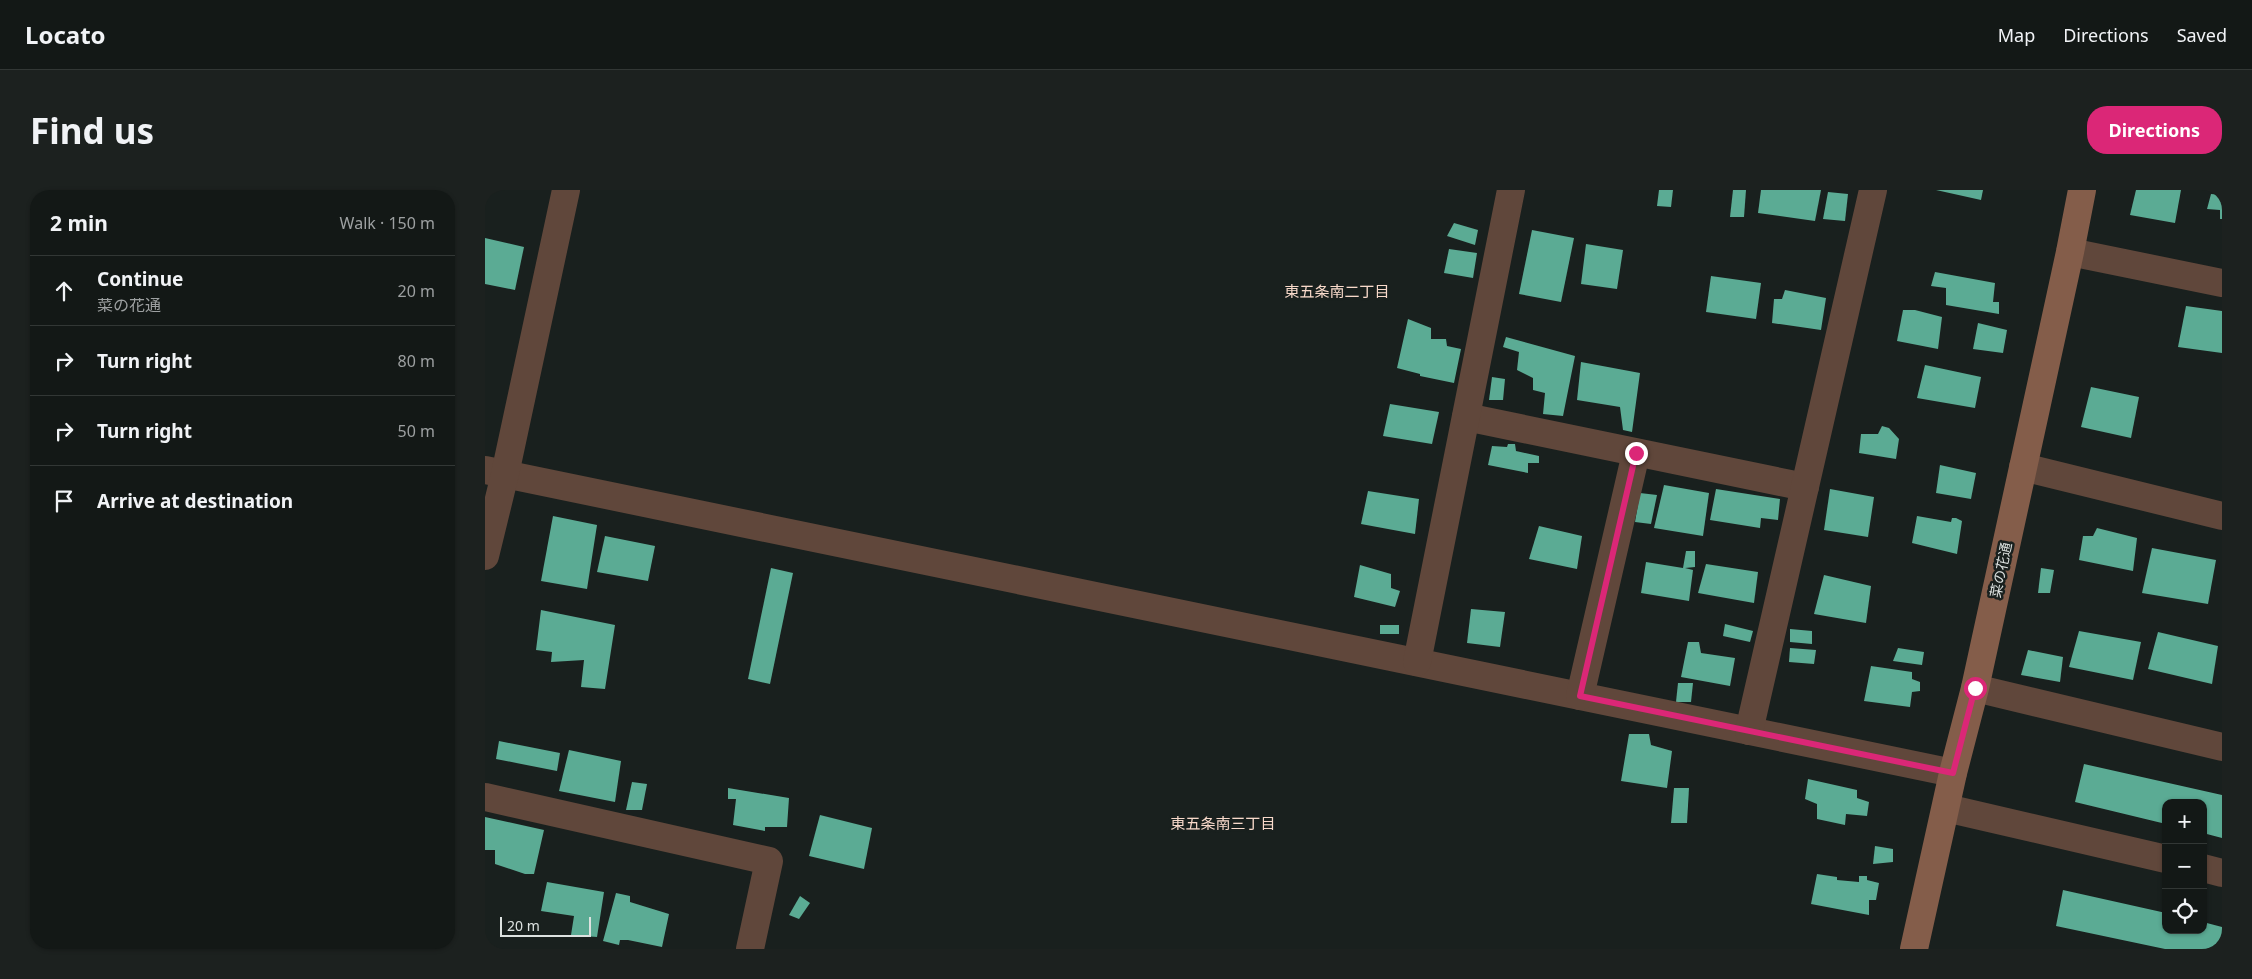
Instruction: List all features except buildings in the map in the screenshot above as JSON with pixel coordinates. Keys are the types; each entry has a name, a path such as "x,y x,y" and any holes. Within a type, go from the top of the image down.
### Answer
{"street":[{"path":"485,556 495,472 566,190"},
{"path":"1417,662 1511,190"},
{"path":"1749,731 1873,190"},
{"name":"菜の花通","path":"1914,949 1953,773 1975,688 2082,190"},
{"path":"2070,252 2222,283"},
{"path":"1466,417 1805,488"},
{"path":"1580,696 1636,453"},
{"path":"2023,467 2222,516"},
{"path":"495,472 1953,773"},
{"path":"1975,688 2222,747"},
{"path":"485,797 769,862 750,949"},
{"path":"1946,808 2162,859"},
{"path":"2207,869 2222,873"}],"district":[{"name":"東五条南二丁目","path":"1337,292"},
{"name":"東五条南三丁目","path":"1223,824"}],"route":[{"path":"1636,453 1580,696 1953,773 1975,688"}]}
